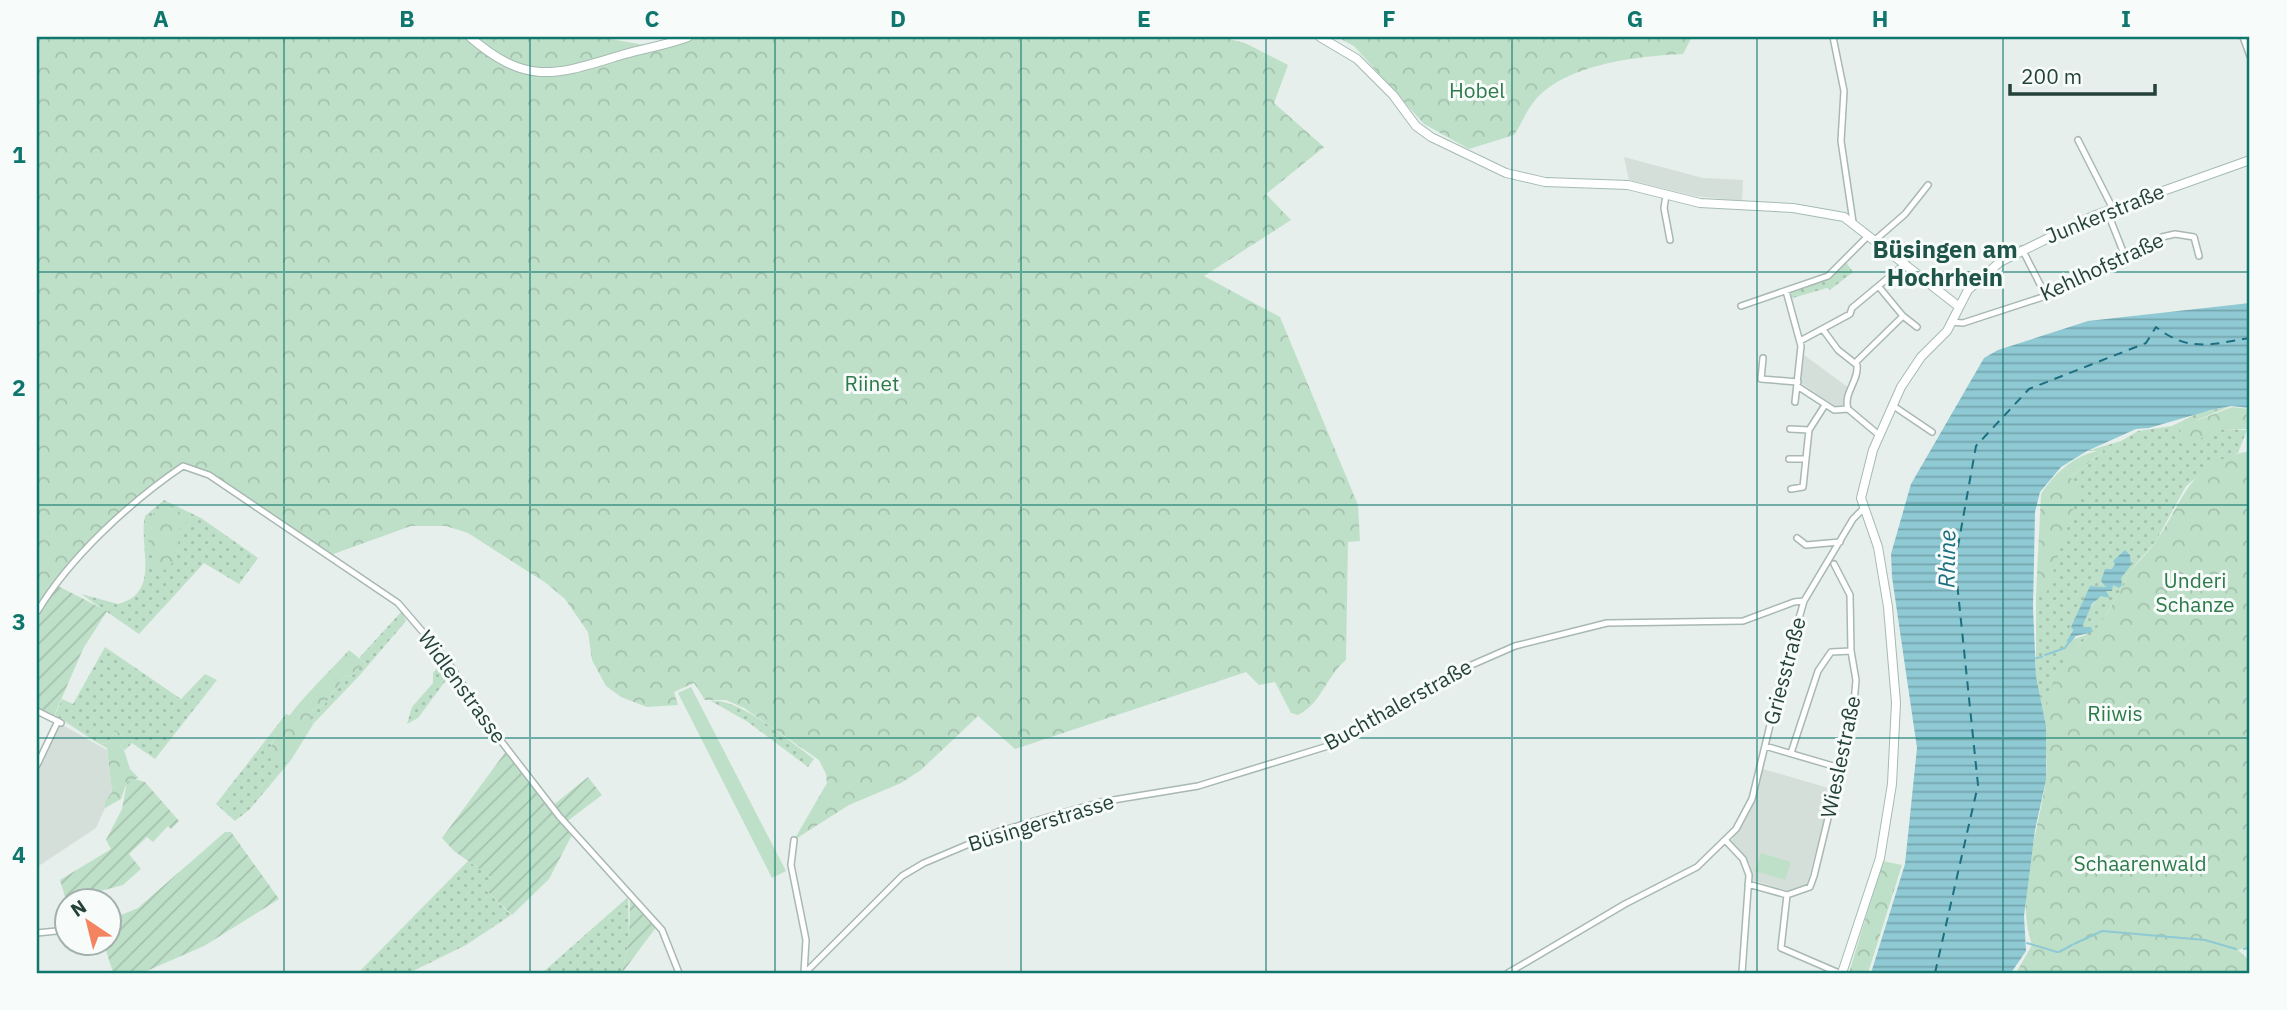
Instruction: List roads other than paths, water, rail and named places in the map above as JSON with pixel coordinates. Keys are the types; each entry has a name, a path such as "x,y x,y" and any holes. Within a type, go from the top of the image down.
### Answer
{"main road":[{"path":"470,37 526,71 548,75 574,71 688,37"},
{"path":"1320,37 1357,59 1393,95 1416,126 1431,137 1521,178 1564,184 1628,184 1699,203 1826,212 1853,222 1958,306"},
{"name":"Junkerstraße","path":"1863,509 1864,481 1892,405 1915,365 1951,322 1958,306 1985,273 2022,248 2110,210 2250,160"},
{"path":"1840,973 1880,858 1890,802 1896,741 1895,677 1886,590 1878,547 1863,509"}],"street":[{"path":"1833,37 1844,91 1841,141 1853,222"},
{"path":"2243,37 2250,56"},
{"path":"2078,140 2110,210 2126,258"},
{"path":"1741,306 1828,275 1905,214 1928,185"},
{"path":"1666,195 1664,208 1670,240"},
{"name":"Kehlhofstraße","path":"1951,322 1963,323 2046,296 2126,258 2156,240 2175,234 2194,237 2199,256"},
{"path":"2022,248 2046,296"},
{"path":"1800,341 1824,331 1850,314 1852,308 1906,263"},
{"path":"1879,287 1903,316 1917,327"},
{"path":"1786,291 1800,341 1795,402"},
{"path":"1855,363 1903,316"},
{"path":"1824,331 1838,350 1855,363 1858,369 1846,401 1848,409 1879,435"},
{"path":"1763,358 1761,379 1798,384 1835,410 1848,409"},
{"path":"1791,489 1802,487 1809,430 1825,405"},
{"path":"1892,405 1933,432"},
{"path":"1790,429 1809,430"},
{"path":"1789,459 1806,459"},
{"name":"Widlenstrasse","path":"37,612 85,551 126,510 183,466 225,484 398,603 446,659 491,728 527,771 559,816 662,930 679,973"},
{"name":"Griesstraße","path":"1508,973 1625,904 1689,872 1726,841 1736,829 1752,799 1804,601 1815,578 1855,516 1863,509"},
{"path":"1797,538 1806,545 1836,540 1840,542"},
{"name":"Wieslestraße","path":"1787,895 1810,887 1853,715 1856,680 1851,651 1850,595 1834,564"},
{"name":"Buchthalerstraße","path":"1198,786 1328,746 1365,728 1444,677 1515,646 1607,624 1743,621 1794,602 1804,601"},
{"path":"1791,753 1818,671 1831,652 1851,651"},
{"path":"37,712 60,722 37,765"},
{"path":"1765,746 1840,768"},
{"name":"Büsingerstrasse","path":"804,973 902,876 924,863 1000,831 1101,802 1198,786"},
{"path":"794,840 791,865 806,940 804,973"},
{"path":"1726,841 1747,867 1742,973"},
{"path":"1748,884 1787,895 1781,948 1840,973"}],"water":[{"name":"Rhine","path":"2250,303 2250,408 2231,406 2136,429 2087,451 2061,467 2040,492 2035,512 2033,608 2036,676 2046,726 2046,780 2035,830 2024,916 2026,951 2011,973 1871,973 1905,864 1917,748 1891,554 1911,484 1984,358 1998,350 2088,321"},
{"path":"2125,550 2130,555 2131,565 2121,578 2122,585 2119,588 2113,585 2112,591 2106,591 2110,598 2101,596 2092,604 2082,627 2091,627 2093,632 2076,636 2070,643 2067,641 2073,630 2071,627 2090,586 2106,587 2101,581 2105,569 2112,569 2115,564 2113,561"}],"waterway":[{"path":"2045,655 2065,648 2069,642"},
{"path":"2036,658 2042,657"},
{"path":"2074,944 2102,931 2205,940 2236,949"},
{"path":"2027,943 2057,952"},
{"path":"2059,952 2072,945"},
{"path":"2244,949 2250,947"}],"district":[{"name":"Büsingen am Hochrhein","path":"1945,264"}],"park label":[{"name":"Hobel","path":"1477,91"},
{"name":"Riinet","path":"872,384"},
{"name":"Underi Schanze","path":"2195,593"},
{"name":"Riiwis","path":"2115,714"},
{"name":"Schaarenwald","path":"2140,864"}]}
